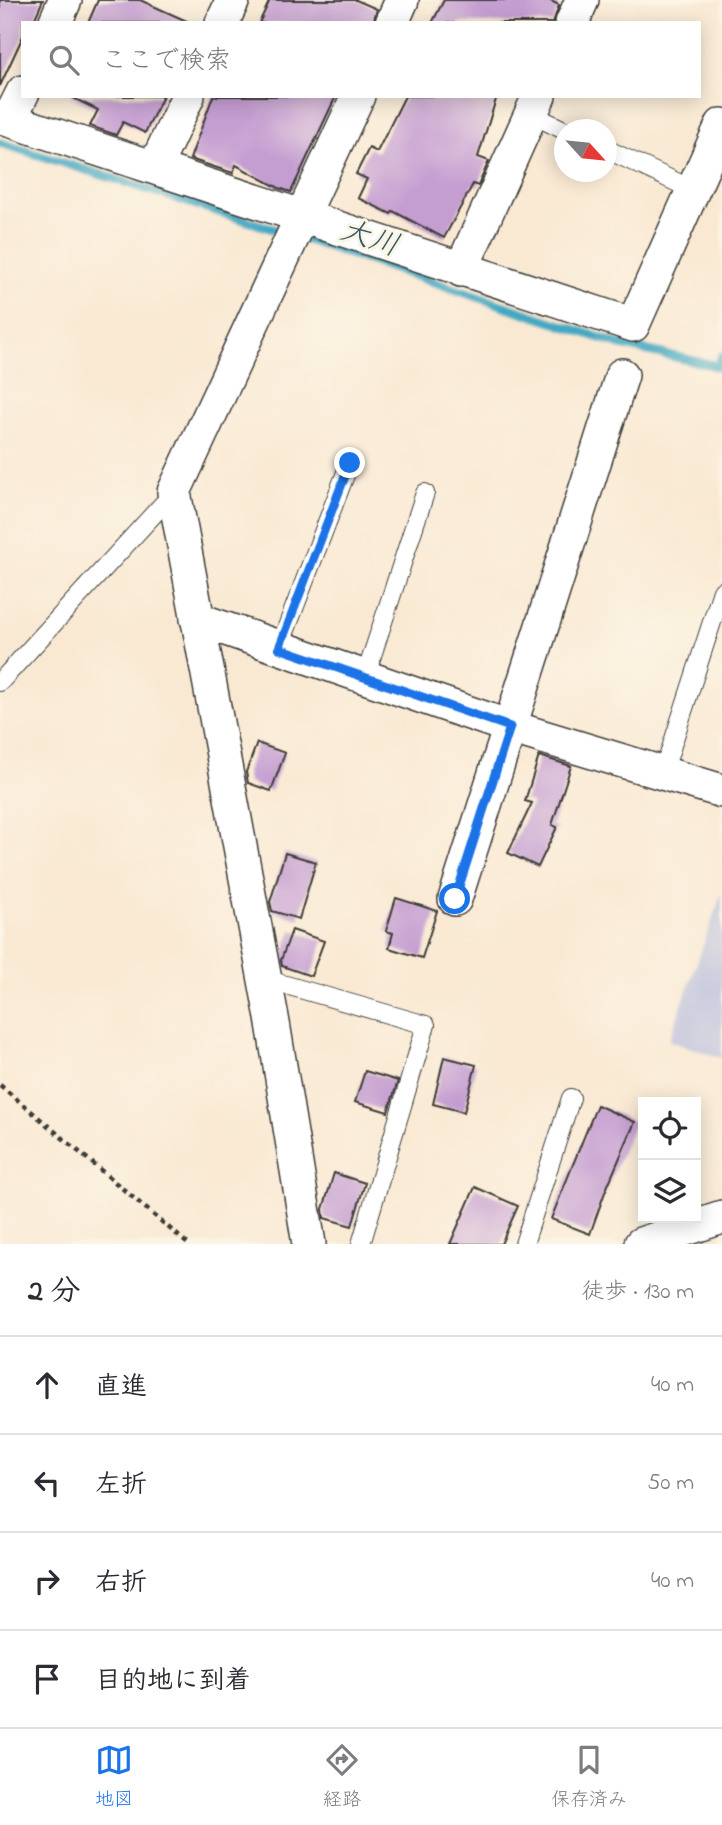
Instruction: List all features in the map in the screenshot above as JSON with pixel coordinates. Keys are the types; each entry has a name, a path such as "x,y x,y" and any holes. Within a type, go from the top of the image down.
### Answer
{"street":[{"path":"56,21 65,0"},
{"path":"223,21 233,0"},
{"path":"393,21 402,0"},
{"path":"573,21 582,0"},
{"path":"155,167 187,98"},
{"path":"309,1244 265,979 174,492 357,98"},
{"path":"461,270 535,105"},
{"path":"11,110 155,167 633,325 722,125"},
{"path":"455,899 622,375"},
{"path":"197,619 510,727 722,791"},
{"path":"641,1244 722,1217"}],"lane":[{"path":"535,105 554,121"},
{"path":"617,154 694,190"},
{"path":"279,648 350,463"},
{"path":"0,682 174,492"},
{"path":"365,677 425,493"},
{"path":"663,773 722,591"},
{"path":"265,979 426,1025 361,1244"},
{"path":"524,1244 571,1098"}],"path":[{"path":"0,1085 188,1244"}],"shaded area":[{"path":"722,892 722,1058 669,1041"}],"building":[{"path":"0,0 43,0 34,21 21,21 21,40 0,86"},
{"path":"98,0 140,0 187,21 89,21"},
{"path":"270,0 356,0 377,9 374,21 260,21"},
{"path":"444,0 549,0 559,5 554,21 433,21"},
{"path":"73,98 162,98 145,133 123,122 116,135 90,126 98,110"},
{"path":"212,98 335,98 291,192 236,165 233,173 190,159"},
{"path":"404,98 496,98 478,157 489,161 478,186 473,184 444,238 393,211 391,214 358,198 367,179 356,174 369,148 377,152"},
{"path":"257,743 285,753 271,791 248,783 246,772"},
{"path":"539,756 571,766 552,825 557,827 538,867 508,853 532,803 525,801"},
{"path":"285,853 316,862 299,919 272,911 270,902"},
{"path":"396,898 437,911 422,958 389,948 393,933 386,931"},
{"path":"292,930 324,941 311,976 282,966 281,960"},
{"path":"444,1057 476,1065 464,1112 433,1104"},
{"path":"365,1071 398,1081 388,1112 355,1102"},
{"path":"597,1105 635,1122 590,1234 551,1219"},
{"path":"334,1173 365,1183 352,1226 324,1218 323,1209"},
{"path":"475,1187 518,1206 501,1244 450,1244"}],"waterway":[{"name":"大川","path":"0,143 311,241 621,345 717,366 722,356"}],"route":[{"path":"350,463 279,648 510,727 455,899"}]}
